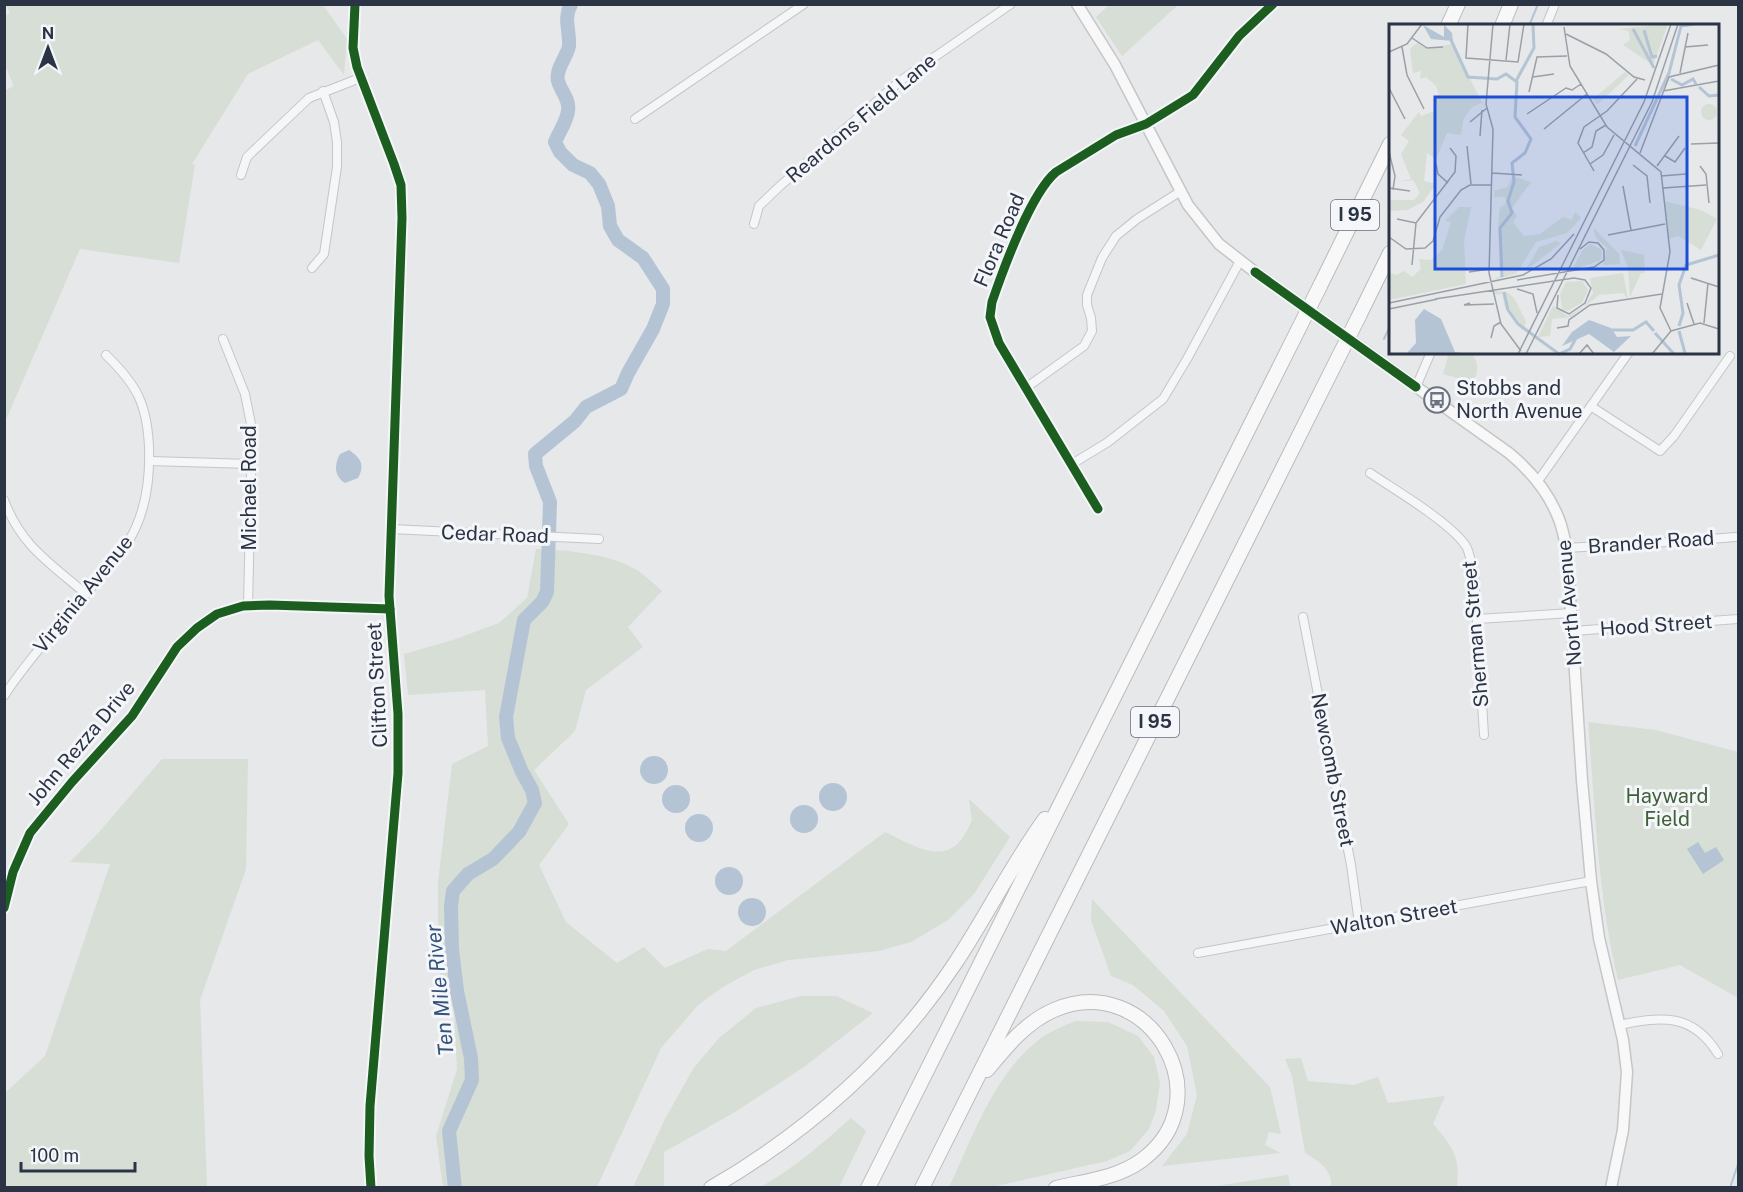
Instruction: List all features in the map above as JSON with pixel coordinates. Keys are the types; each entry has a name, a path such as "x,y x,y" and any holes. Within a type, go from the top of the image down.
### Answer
{"highway":[{"path":"1449,24 1458,4"},
{"path":"1503,24 1511,4"},
{"name":"I 95","path":"868,1188 1389,146"},
{"name":"I 95","path":"922,1188 1389,255"},
{"path":"711,1188 759,1158 812,1119 867,1070 905,1029 952,968 1032,837 1066,791"},
{"path":"974,1085 1009,1044 1027,1028 1053,1011 1071,1005 1091,1003 1120,1008 1147,1023 1161,1039 1171,1057 1178,1088 1173,1117 1158,1145 1143,1160 1128,1169 1056,1188"}],"main road":[{"name":"North Avenue","path":"1077,4 1115,64 1188,206 1219,244 1509,453 1538,481 1550,500 1560,523 1566,548 1583,799 1591,881 1599,938 1627,1072 1623,1130 1611,1188"}],"street":[{"name":"Clifton Street","path":"356,4 353,48 360,78 386,140 400,185 402,228 390,609 398,714 398,773 370,1106 371,1188"},
{"path":"634,119 804,4"},
{"name":"Reardons Field Lane","path":"754,224 759,206 900,81 1011,4"},
{"name":"Flora Road","path":"1098,509 999,342 990,317 992,302 1031,209 1047,180 1116,135 1146,124 1193,95 1239,36 1273,4"},
{"path":"1547,24 1555,4"},
{"path":"241,175 247,157 309,98 360,78"},
{"path":"312,268 324,254 337,167 334,122 323,91"},
{"path":"1027,387 1084,346 1092,331 1087,295 1102,258 1116,236 1137,219 1181,191"},
{"path":"1072,464 1108,442 1163,399 1240,261"},
{"name":"Michael Road","path":"223,339 245,394 252,429 248,606"},
{"path":"1416,387 1430,354"},
{"path":"1538,481 1628,354"},
{"name":"Virginia Avenue","path":"4,696 37,651 123,549 136,528 145,503 150,461 145,411 127,375 106,355"},
{"path":"1592,407 1660,451 1674,436 1730,356"},
{"path":"150,461 251,464"},
{"name":"Sherman Street","path":"1370,473 1454,532 1467,547 1474,573 1484,735"},
{"path":"4,500 12,519 27,542 86,594"},
{"name":"Cedar Road","path":"391,529 599,539"},
{"name":"Brander Road","path":"1566,548 1735,537"},
{"name":"John Rezza Drive","path":"4,908 13,872 30,833 65,790 132,716 177,647 197,628 217,614 248,606 390,609"},
{"path":"1477,619 1572,613"},
{"name":"Newcomb Street","path":"1303,617 1351,864 1359,923"},
{"name":"Hood Street","path":"1573,631 1738,619"},
{"name":"Walton Street","path":"1198,953 1591,881"},
{"path":"1619,1025 1641,1021 1680,1022 1697,1030 1708,1039 1718,1054"}],"green space":[{"path":"6,5 323,5 347,39 344,75 318,40 248,74 192,164 195,165 179,263 80,249 5,422 4,91 14,86 5,65 5,16 10,13"},
{"path":"1109,5 1178,5 1122,56 1096,17"},
{"path":"1449,354 1472,354 1476,361 1476,375 1472,382 1443,374"},
{"path":"536,549 574,552 615,560 637,570 662,591 628,627 643,647 586,690 575,731 534,770 569,824 539,865 566,922 617,963 644,947 665,968 708,949 726,951 885,832 923,849 943,851 952,848 962,839 972,820 969,799 1010,837 974,894 948,920 911,942 879,951 788,960 754,970 723,987 698,1005 661,1048 597,1187 443,1187 436,1136 457,1069 454,1011 438,969 438,883 452,764 488,746 485,690 408,695 404,654 453,640 499,623 527,598"},
{"name":"Hayward Field","path":"1588,722 1656,730 1738,752 1738,998 1680,965 1618,980 1602,884"},
{"path":"162,759 248,759 246,869 200,1000 207,1187 5,1187 5,1093 45,1056 110,864 70,862"},
{"path":"1092,899 1270,1087 1281,1134 1269,1132 1265,1145 1281,1153 1162,1166 1187,1134 1197,1095 1187,1046 1164,1011 1133,985 1111,976 1091,920"},
{"path":"801,996 836,996 873,1013 804,1067 735,1112 664,1152 664,1187 633,1187 665,1119 693,1069 719,1038 756,1008"},
{"path":"1075,1021 1108,1022 1138,1036 1154,1057 1160,1083 1156,1110 1149,1129 1130,1151 1107,1161 992,1187 949,1187 986,1107 1010,1069 1041,1038"},
{"path":"1301,1058 1308,1081 1354,1085 1378,1077 1388,1103 1445,1096 1433,1124 1454,1152 1458,1168 1457,1187 1331,1187 1327,1171 1305,1153 1292,1076 1285,1059"},
{"path":"851,1118 866,1131 839,1187 761,1187 797,1163"},
{"path":"1287,1175 1291,1187 1210,1187"}],"water":[{"path":"349,450 361,462 361,469 358,478 345,483 337,474 336,466 340,454"},
{"path":"654,756 664,760 668,770 664,780 654,784 644,780 640,770 644,760"},
{"path":"833,783 843,787 847,797 843,807 833,811 823,807 819,797 823,787"},
{"path":"676,785 686,789 690,799 686,809 676,813 666,809 662,799 666,789"},
{"path":"804,805 814,809 818,819 814,829 804,833 794,829 790,819 794,809"},
{"path":"699,814 709,818 713,828 709,838 699,842 689,838 685,828 689,818"},
{"path":"1698,842 1705,853 1716,847 1724,860 1703,874 1687,849"},
{"path":"729,867 739,871 743,881 739,891 729,895 719,891 715,881 719,871"},
{"path":"752,898 762,902 766,912 762,922 752,926 742,922 738,912 742,902"}],"waterway":[{"name":"Ten Mile River","path":"455,1188 449,1131 472,1080 471,1058 457,991 452,949 453,891 468,874 493,859 519,832 535,803 532,790 508,738 506,717 524,620 542,602 547,592 550,502 536,466 535,454 575,421 586,407 621,389 653,329 663,304 663,289 643,258 618,240 610,226 608,206 599,184 590,173 573,165 560,152 555,142 565,123 568,111 568,103 559,85 558,77 569,46 567,20 571,4"},
{"path":"1530,24 1538,4"},
{"path":"1384,339 1389,328"},
{"path":"1730,1188 1738,1164"}],"cycle path":[{"path":"355,4 353,48 357,67 401,185 402,218 389,596 398,714 398,773 370,1106 371,1188"},
{"path":"1098,509 999,343 990,317 992,302 1010,252 1028,214 1037,197 1056,172 1116,135 1146,124 1193,95 1239,36 1273,4"},
{"path":"1255,272 1416,387"},
{"path":"4,908 13,872 30,833 72,782 132,716 177,647 197,628 217,614 243,606 390,609"}],"place":[{"name":"Stobbs and North Avenue","path":"1437,400"}]}
